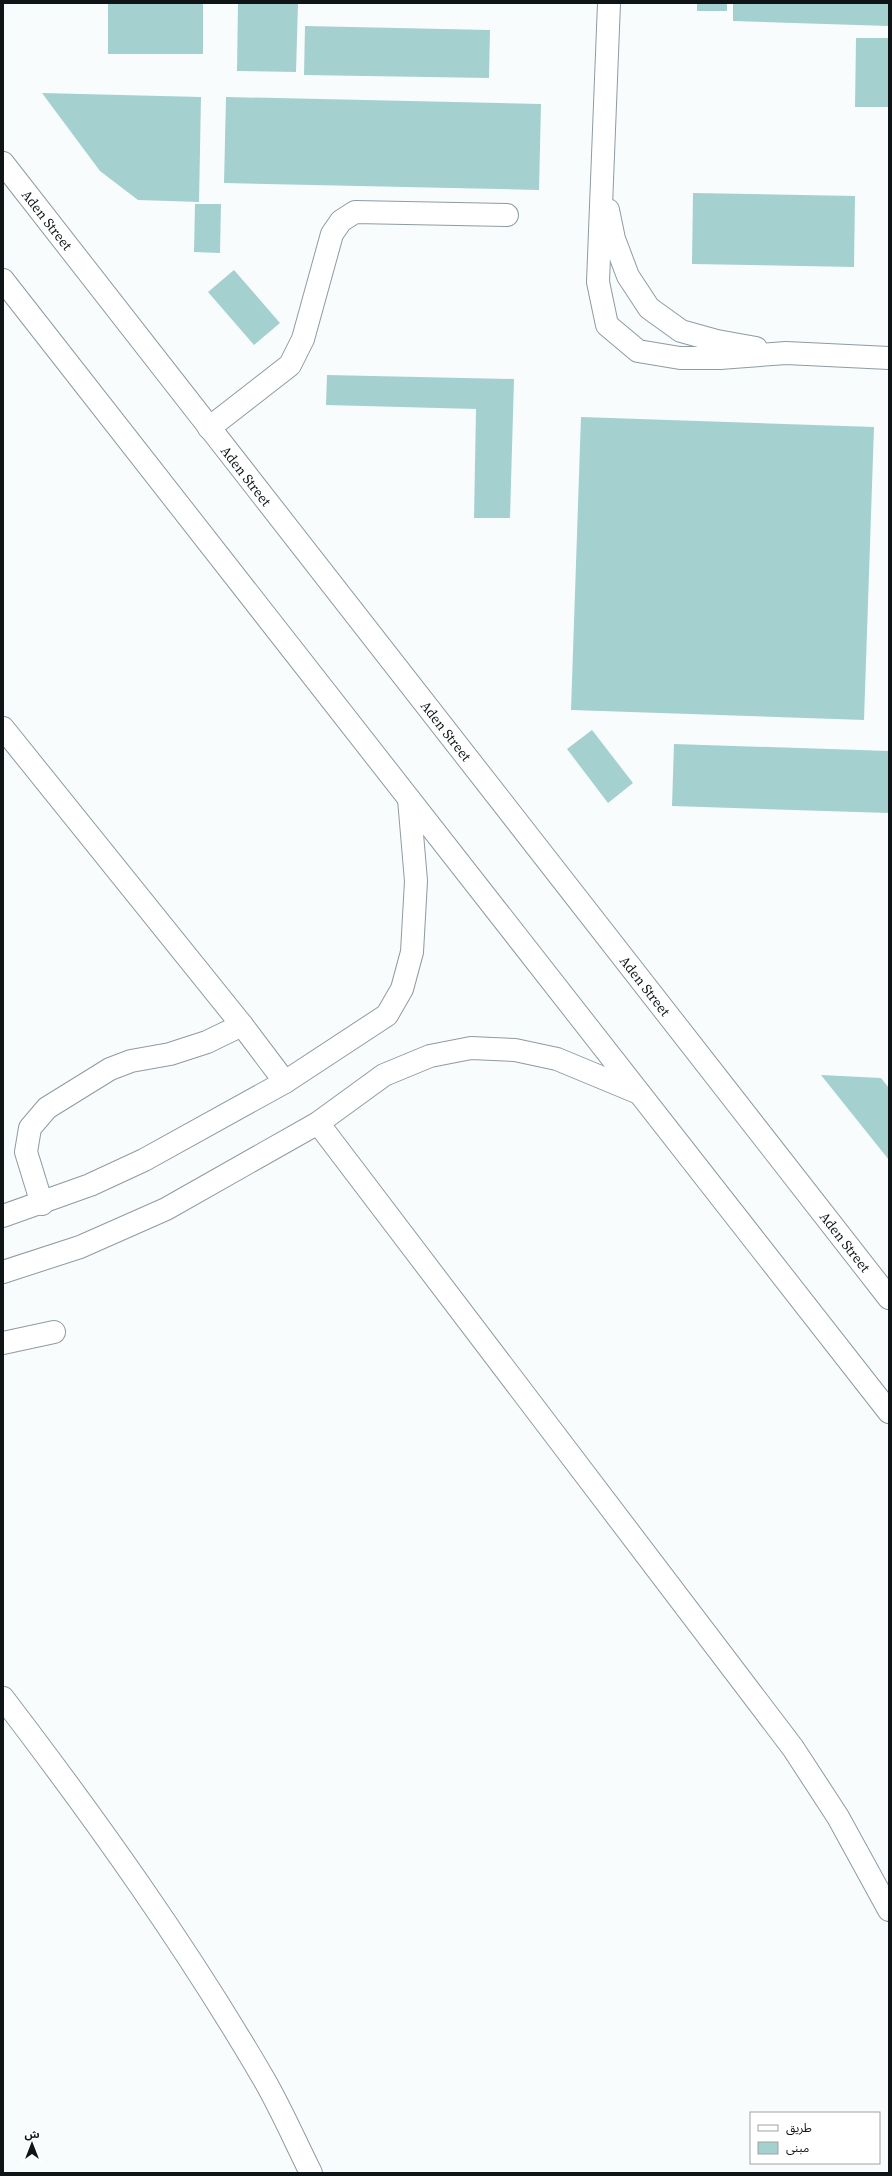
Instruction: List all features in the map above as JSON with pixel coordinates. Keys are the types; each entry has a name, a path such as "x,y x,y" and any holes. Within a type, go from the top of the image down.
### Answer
{"street":[{"path":"609,3 603,187 598,282 607,326 638,351 680,358 720,358 786,353 889,358"},
{"name":"Aden Street","path":"3,164 889,1298"},
{"path":"603,187 614,239 628,276 649,308 681,331 718,341 786,353"},
{"path":"209,428 290,365 303,339 332,234 341,221 355,212 507,215"},
{"path":"3,280 889,1412"},
{"path":"4,731 242,1025 285,1082"},
{"path":"3,1216 42,1204 90,1185 144,1160 285,1082 387,1015 402,989 412,952 416,881 409,799"},
{"path":"42,1204 26,1152 30,1128 47,1108 110,1069 131,1061 170,1054 207,1042 242,1025"},
{"path":"3,1272 80,1247 166,1209 318,1123 384,1075 430,1056 471,1048 515,1050 557,1059 640,1093"},
{"path":"318,1123 793,1748 838,1817 889,1910"},
{"path":"3,1343 54,1332"},
{"path":"3,1698 79,1797 186,1950 266,2083 312,2173"}],"building":[{"path":"108,3 203,3 203,54 108,54"},
{"path":"238,3 298,3 296,72 237,71"},
{"path":"697,3 727,3 727,11 697,11"},
{"path":"733,3 889,3 889,26 733,21"},
{"path":"305,26 490,30 489,78 304,75"},
{"path":"856,38 889,38 889,107 855,107"},
{"path":"42,93 201,97 199,202 138,200 100,171"},
{"path":"226,97 541,104 539,190 224,183"},
{"path":"693,193 855,196 854,267 692,264"},
{"path":"195,204 221,204 220,253 194,252"},
{"path":"234,270 280,323 254,345 208,292"},
{"path":"327,375 514,379 510,518 474,518 476,409 326,405"},
{"path":"581,417 874,427 864,720 571,710"},
{"path":"592,730 633,783 608,803 567,749"},
{"path":"674,744 889,751 889,813 672,806"},
{"path":"821,1075 881,1078 889,1088 889,1160"}]}
